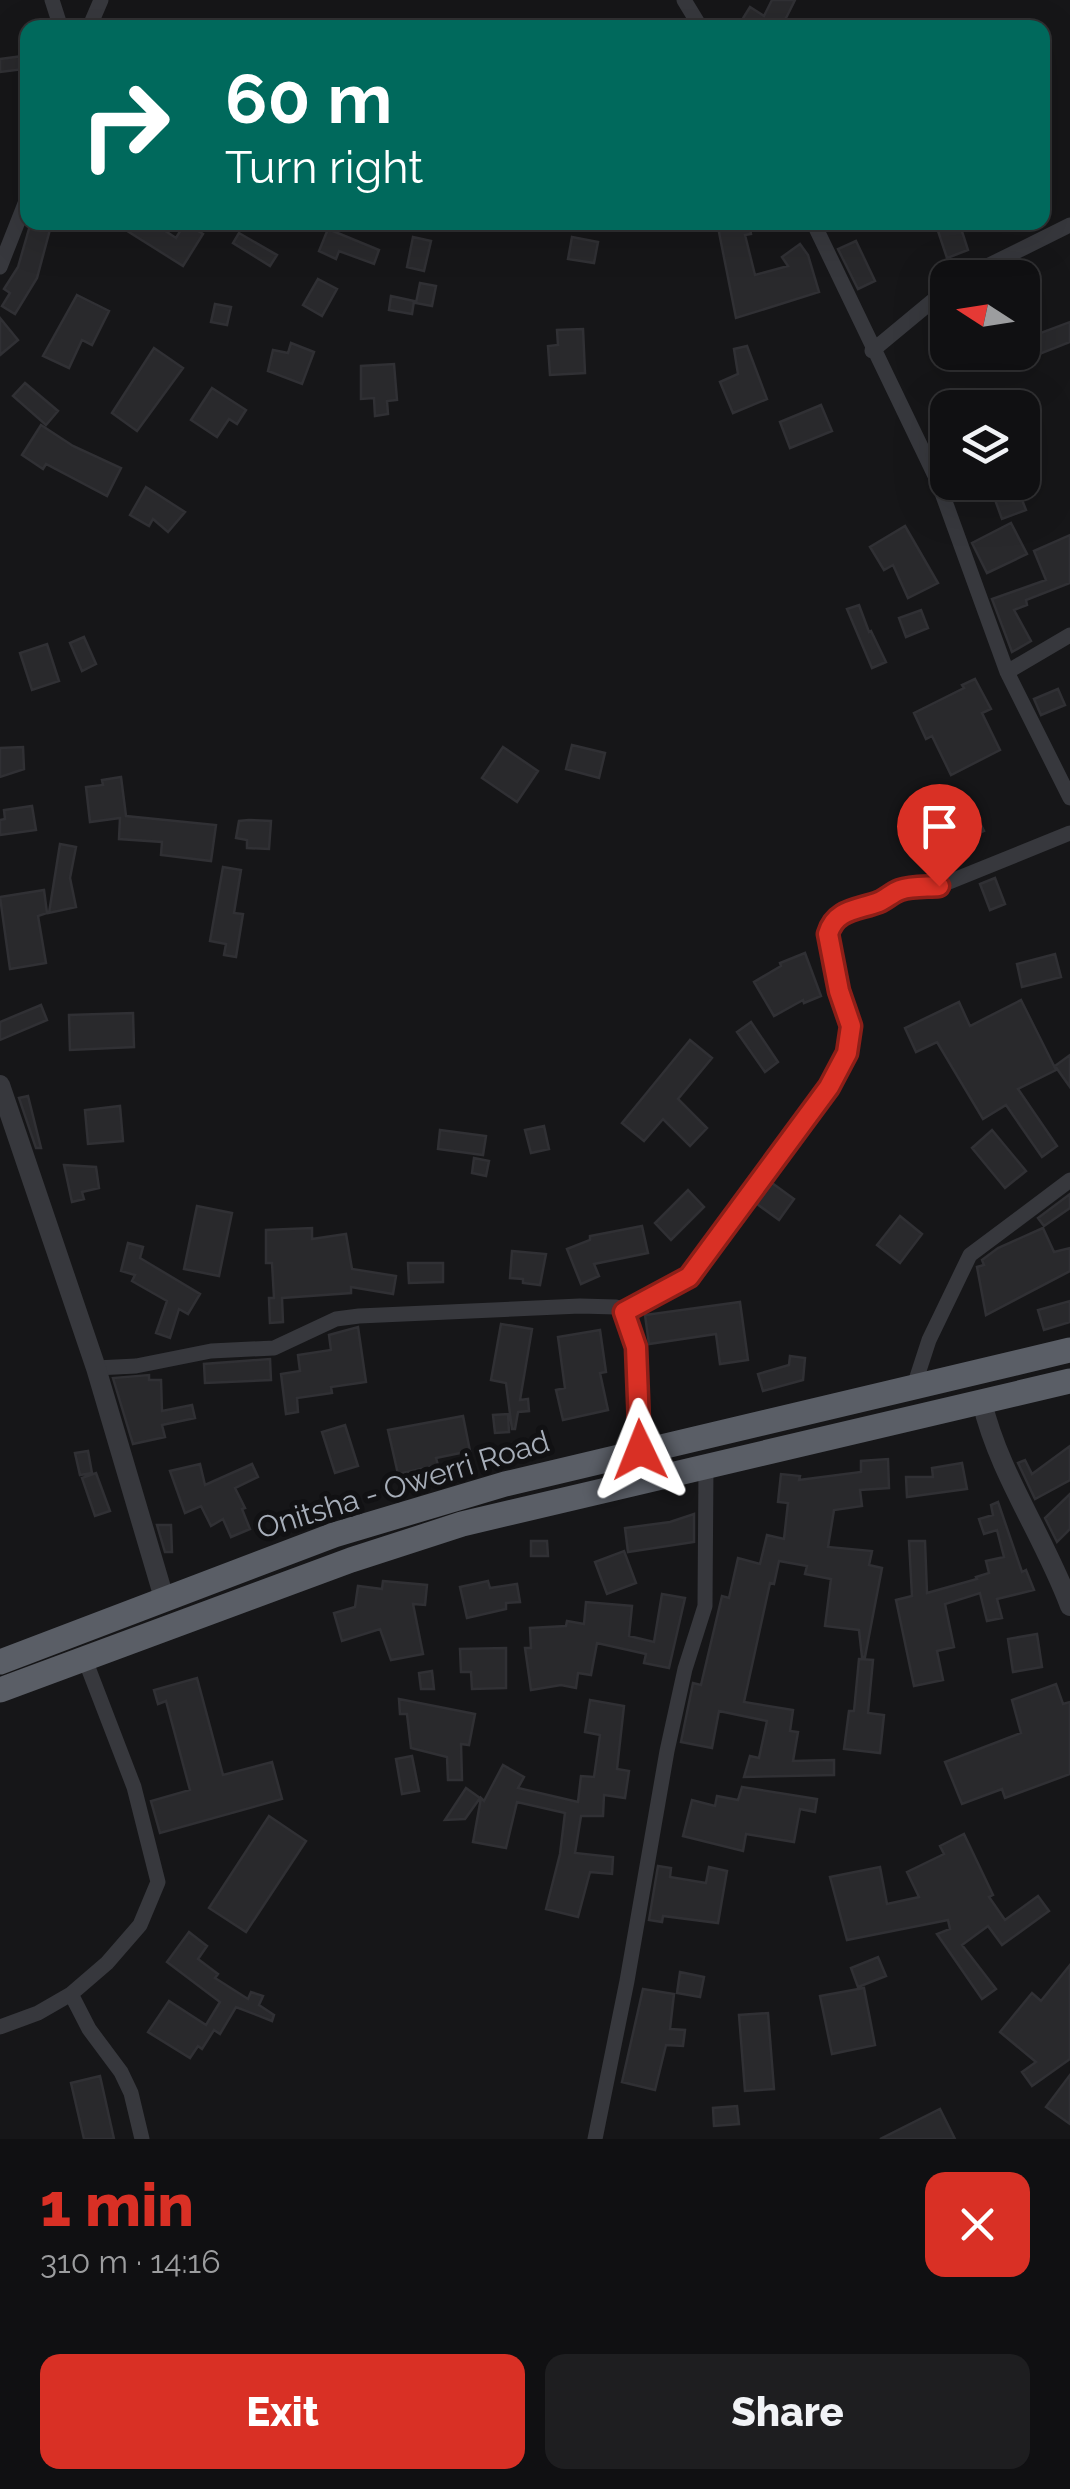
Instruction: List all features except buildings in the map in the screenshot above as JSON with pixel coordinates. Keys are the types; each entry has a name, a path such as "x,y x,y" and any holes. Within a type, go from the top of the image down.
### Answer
{"highway":[{"name":"Onitsha - Owerri Road","path":"0,1662 334,1534 505,1484 1070,1350"},
{"name":"Onitsha - Owerri Road","path":"0,1690 350,1560 462,1524 1070,1380"}],"street":[{"path":"0,267 20,216"},
{"path":"999,260 1070,225"},
{"path":"817,230 938,482 1006,672 1070,798"},
{"path":"872,351 930,303"},
{"path":"1006,672 1070,635"},
{"path":"624,1312 689,1277 829,1087 847,1053 851,1026 839,991 828,934 839,916 902,889 939,886 1070,834"},
{"path":"0,1085 96,1368 164,1598"},
{"path":"914,1386 930,1340 970,1254 1070,1180"},
{"path":"96,1368 136,1366 211,1351 274,1348 336,1319 359,1316 616,1307 624,1312 636,1347 640,1450"},
{"path":"982,1402 991,1441 1058,1573 1070,1606"},
{"path":"595,2139 628,1981 667,1751 685,1668 705,1606 706,1466"},
{"path":"0,2027 38,2013 70,1994 107,1963 140,1925 158,1882 134,1787 84,1657"},
{"path":"70,1994 89,2030 121,2072 131,2093 142,2139"}],"route":[{"path":"640,1450 636,1347 624,1312 689,1277 829,1087 847,1053 851,1026 839,991 828,934 830,926 854,908 879,902 902,889 939,886"}]}
